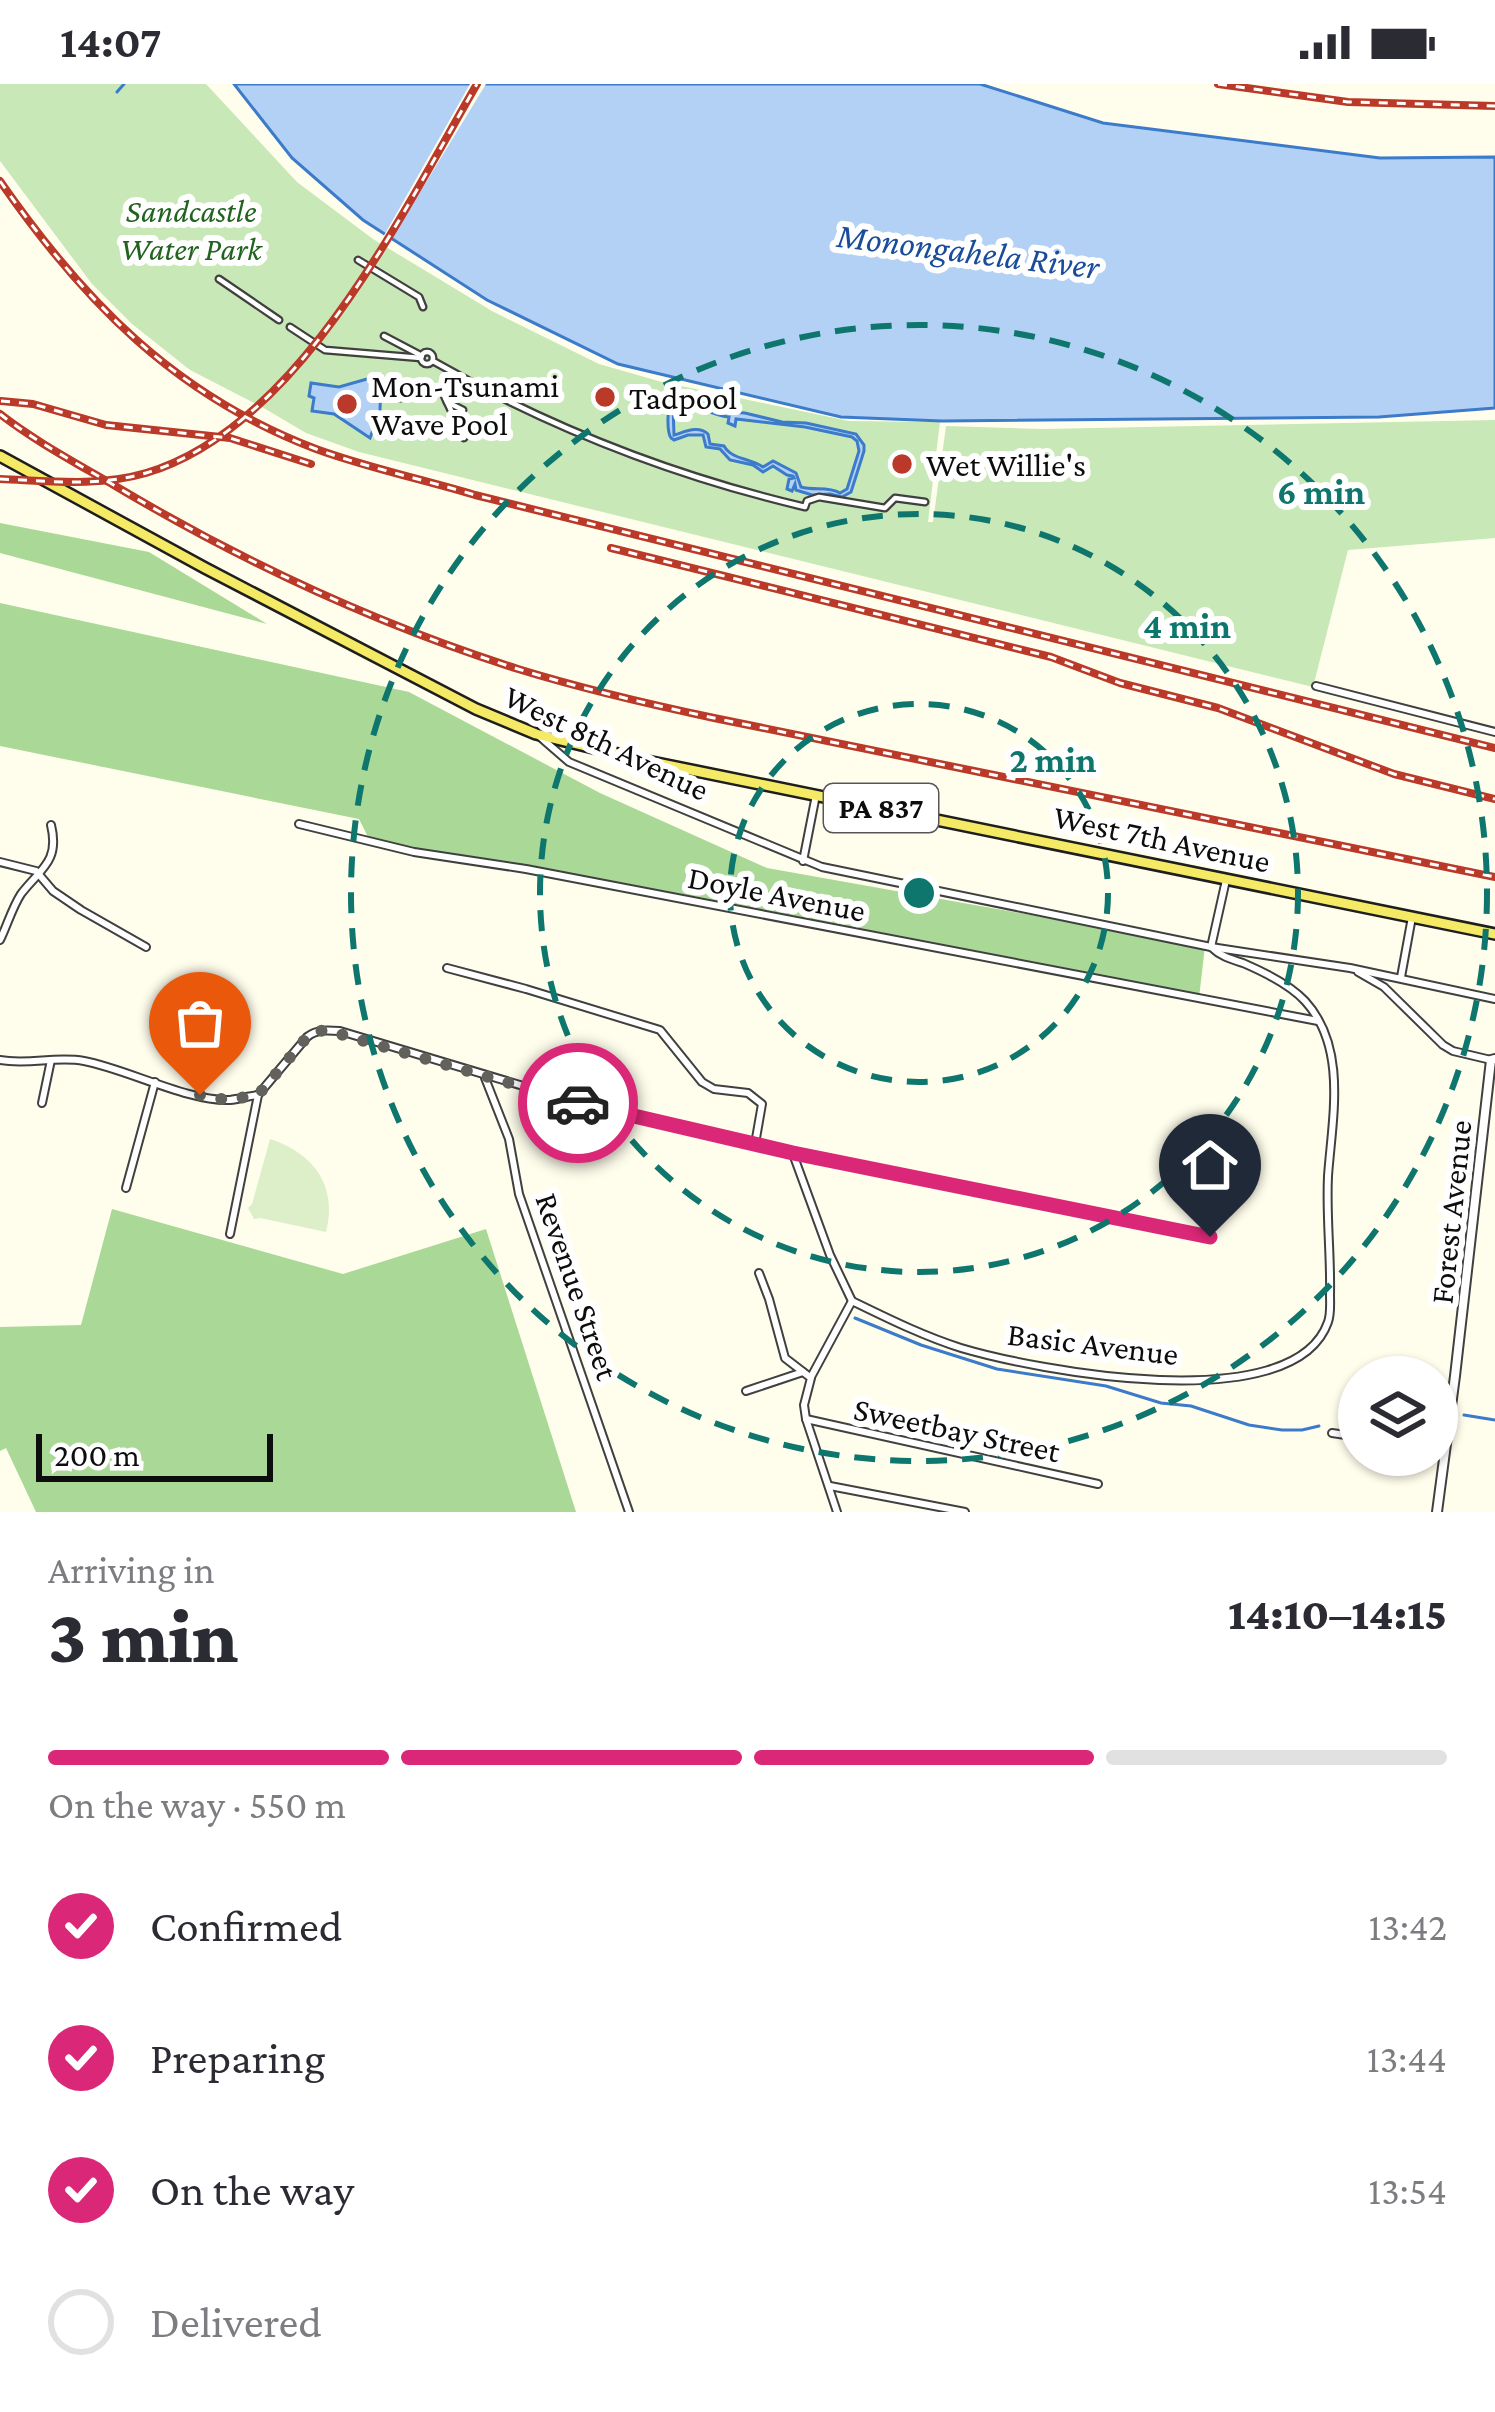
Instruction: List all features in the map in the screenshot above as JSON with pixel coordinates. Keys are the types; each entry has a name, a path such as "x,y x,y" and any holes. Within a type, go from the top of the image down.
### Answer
{"main road":[{"name":"West 8th Avenue","path":"0,458 455,699 536,734"},
{"name":"West 7th Avenue","path":"536,734 1495,934"}],"street":[{"path":"358,260 419,297 423,307"},
{"path":"219,279 279,320"},
{"path":"290,327 325,350 421,357"},
{"path":"384,336 426,364 433,361 524,411 635,457 806,507 807,501 819,496 885,508 895,498 925,502"},
{"path":"394,357 396,343"},
{"path":"385,397 470,382"},
{"path":"441,389 464,438"},
{"path":"447,402 463,410"},
{"path":"1316,686 1495,732"},
{"name":"West 8th Avenue","path":"536,734 569,762 803,861 1211,947 1400,977 1495,999"},
{"path":"803,861 816,795"},
{"name":"Doyle Avenue","path":"299,824 414,851 1318,1021"},
{"path":"0,940 16,902 49,865 51,825"},
{"path":"0,862 41,874 53,890 81,910 146,947"},
{"path":"1226,878 1211,947 1279,982 1304,1001 1318,1021"},
{"path":"1400,977 1412,917"},
{"path":"447,968 660,1030 702,1082 757,1097 762,1112 755,1144"},
{"path":"1350,968 1384,987 1453,1052 1493,1059"},
{"name":"Basic Avenue","path":"852,1301 955,1346 1051,1369 1151,1380 1233,1378 1271,1372 1302,1356 1329,1321 1326,1208 1334,1080 1318,1021"},
{"path":"230,1234 258,1095 307,1037 326,1030 593,1107 793,1153 1210,1237"},
{"name":"Forest Avenue","path":"1457,1356 1493,1059"},
{"path":"0,1060 86,1062 227,1100 258,1095"},
{"path":"42,1103 51,1060"},
{"name":"Revenue Street","path":"484,1076 508,1139 519,1194 628,1512"},
{"path":"127,1188 155,1082"},
{"path":"793,1153 852,1301 807,1375 804,1405 837,1512"},
{"path":"759,1273 784,1358 807,1375"},
{"path":"746,1391 807,1375"},
{"name":"Sweetbay Street","path":"806,1419 1098,1484"},
{"path":"1332,1433 1338,1434"},
{"name":"Forest Avenue","path":"1437,1512 1439,1476"},
{"path":"830,1486 965,1512"}],"green space":[{"name":"Sandcastle Water Park","path":"0,84 206,84 297,182 373,239 492,311 599,364 849,421 940,422 928,522 933,522 946,426 1043,429 1495,420 1495,538 1348,550 1313,687 359,452 306,433 190,370 132,324 92,284 0,161"},
{"path":"0,523 149,552 267,624 0,553"},
{"path":"0,603 409,692 600,793 767,868 1205,946 1199,998 370,841 359,819 0,746"},
{"path":"270,1139 299,1153 319,1173 328,1200 326,1232 254,1219 248,1208"},
{"path":"112,1209 343,1274 486,1229 576,1512 36,1512 6,1448 0,1451 0,1327 81,1325"}],"water":[{"name":"Monongahela River","path":"234,84 980,84 1103,123 1380,158 1495,157 1495,408 1379,417 942,421 841,417 618,364 487,300 363,220 292,158"},
{"name":"Mon-Tsunami Wave Pool","path":"381,375 380,411 370,438 334,414 312,411 311,383 339,387"},
{"path":"680,395 699,400 713,411 856,434 864,451 851,492 842,497 812,495 796,490 795,484 792,491 787,489 793,476 773,466 763,472 730,460 720,449 706,447 703,435 674,440 668,424 671,398","holes":["683,402 729,417 728,423 735,426 736,419 852,437 859,451 847,489 840,493 801,487 796,473 773,461 763,467 724,446 710,444 708,434 700,430 674,435 673,406"]}],"pier":[{"path":"470,84 486,84 389,243 382,239"}],"waterway":[{"path":"117,92 124,84"},
{"path":"855,1318 997,1369 1106,1386 1249,1425 1282,1430 1319,1426"},
{"path":"1464,1415 1495,1420"}],"railway":[{"path":"0,479 92,482 146,473 201,449 252,411 341,310 477,84"},
{"path":"1218,84 1348,102 1495,106"},
{"path":"0,181 65,266 137,340 219,402 316,449 475,495 1495,748"},
{"path":"1,401 33,404 106,425 230,438 311,464"},
{"path":"0,414 165,515 263,566 414,633 518,669 714,718 1495,877"},
{"path":"611,548 1051,657 1120,683 1218,708 1394,774 1495,799"}],"way so far":[{"path":"200,1095 227,1100 258,1095 307,1037 326,1030 578,1103"}],"place":[{"name":"Tadpool","path":"605,397"},
{"name":"Mon-Tsunami Wave Pool","path":"347,404"},
{"name":"Wet Willie's","path":"902,464"}],"route":[{"path":"578,1103 793,1153 1210,1237"}]}
